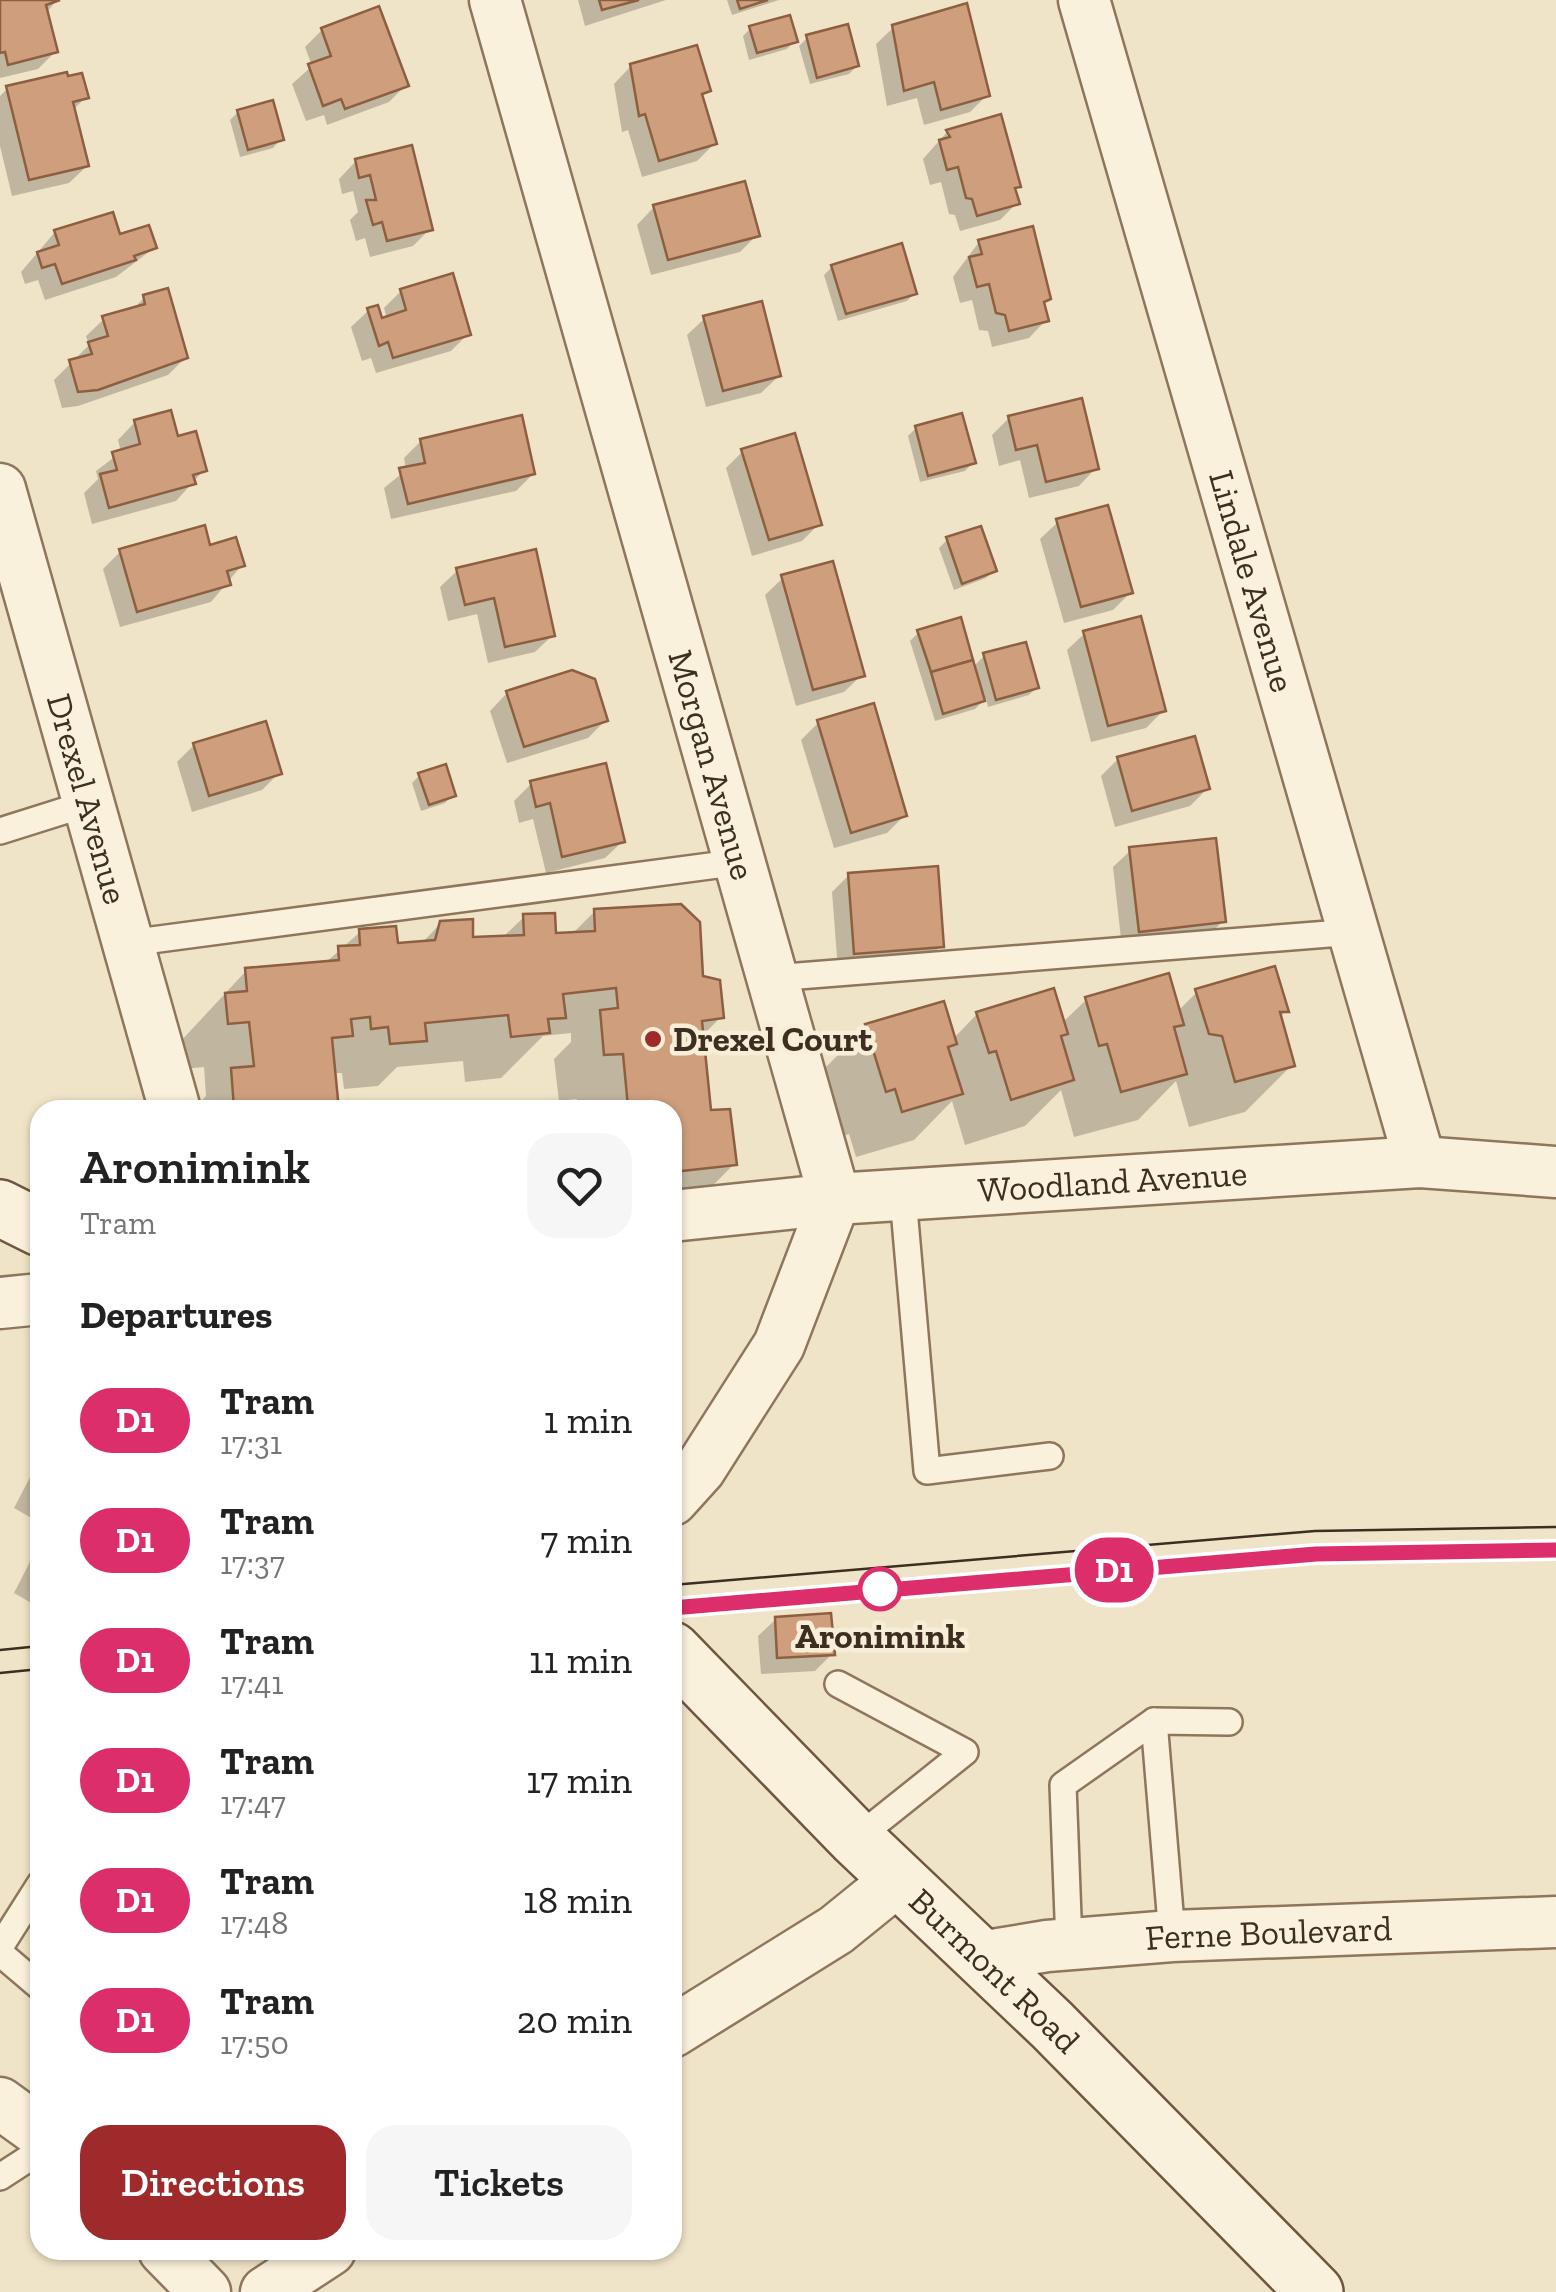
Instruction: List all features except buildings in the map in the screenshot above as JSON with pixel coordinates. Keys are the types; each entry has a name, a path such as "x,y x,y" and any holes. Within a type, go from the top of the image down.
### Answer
{"street":[{"name":"Morgan Avenue","path":"495,0 836,1199"},
{"name":"Lindale Avenue","path":"1084,0 1420,1162"},
{"name":"Drexel Avenue","path":"0,488 172,1100"},
{"name":"Woodland Avenue","path":"682,1215 836,1199 903,1198 1420,1162 1556,1172"},
{"path":"682,1489 700,1469 779,1345 836,1199"},
{"path":"0,1208 30,1223"},
{"path":"0,1302 30,1300"},
{"name":"Burmont Road","path":"682,1660 856,1839 980,1957 1315,2292"},
{"path":"682,2026 836,1930 899,1879"},
{"name":"Ferne Boulevard","path":"980,1957 1069,1944 1172,1936 1556,1922"},
{"path":"0,2102 30,2124"},
{"path":"174,2260 205,2292"},
{"path":"266,2292 315,2260"}],"lane":[{"path":"0,831 88,803"},
{"path":"130,943 740,862"},
{"path":"773,978 1354,932"},
{"path":"903,1198 927,1470 1050,1456"},
{"path":"838,1684 965,1752 856,1839"},
{"path":"1154,1721 1172,1936"},
{"path":"1069,1944 1063,1785 1154,1721 1229,1722"},
{"path":"30,1900 0,1950 30,1978"},
{"path":"0,2177 30,2158"}],"tram line":[{"path":"682,1584 1315,1531 1556,1527"},
{"name":"D1","path":"682,1607 1316,1554 1475,1548 1556,1550"},
{"path":"682,1607 1316,1554 1556,1550"},
{"path":"0,1650 30,1647"},
{"path":"0,1673 30,1670"}],"place":[{"name":"Drexel Court","path":"653,1039"},
{"name":"Aronimink","path":"880,1589"}]}
